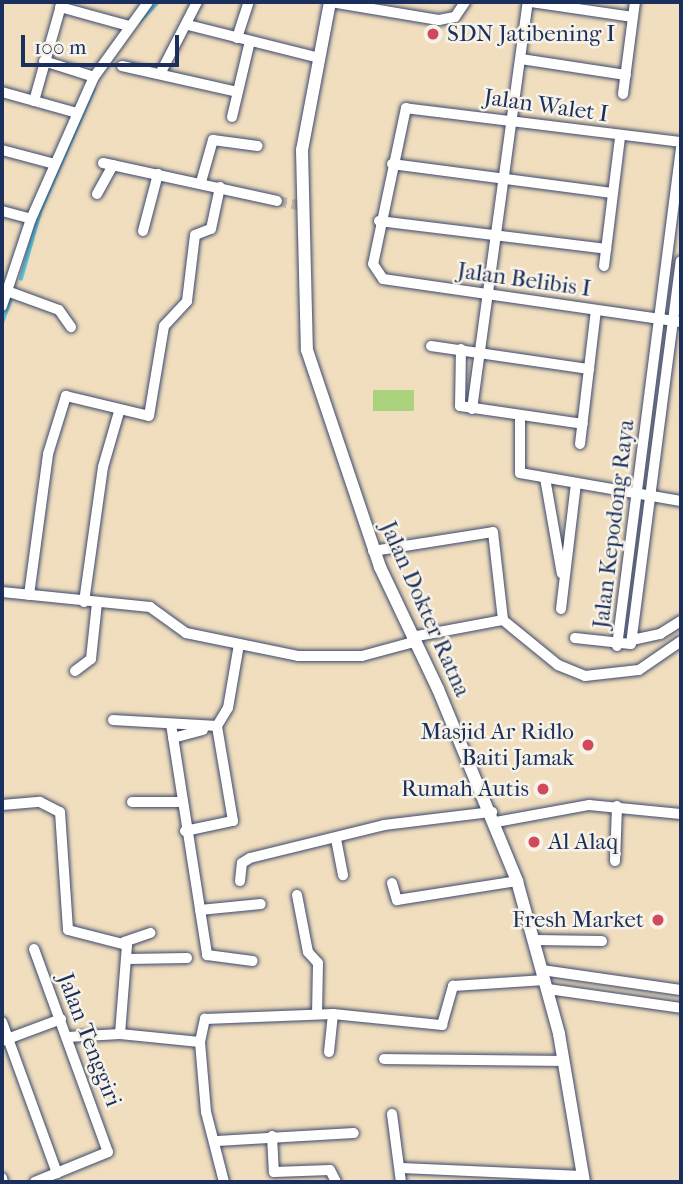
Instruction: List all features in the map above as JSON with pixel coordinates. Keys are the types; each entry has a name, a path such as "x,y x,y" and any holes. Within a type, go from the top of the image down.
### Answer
{"street":[{"path":"2,306 31,219 94,77 148,2"},
{"path":"160,74 188,25 197,2"},
{"path":"237,38 249,2"},
{"path":"330,2 439,20 455,17 465,2"},
{"name":"Jalan Dokter Ratna","path":"330,2 302,150 307,349 373,551 494,817 517,881 545,980 583,1179"},
{"path":"472,410 530,2 633,17"},
{"path":"623,94 635,2"},
{"path":"34,101 61,4 129,26"},
{"path":"188,25 318,58"},
{"path":"232,117 250,41"},
{"path":"521,59 626,75"},
{"path":"44,61 94,77"},
{"path":"122,66 237,92"},
{"path":"2,92 77,113"},
{"name":"Jalan Walet I","path":"392,164 406,108 681,142"},
{"path":"604,266 620,136"},
{"path":"201,181 213,140 258,146"},
{"name":"Jalan Kepodong Raya","path":"681,148 617,646 629,646 632,640 677,322 681,261"},
{"path":"2,150 55,164"},
{"path":"97,194 108,164 201,181 276,201"},
{"path":"606,249 379,221 392,164 612,193"},
{"path":"144,231 158,174"},
{"path":"29,595 48,454 66,396 119,412 149,416 164,326 187,301 195,235 211,229 220,187"},
{"path":"2,211 31,219"},
{"name":"Jalan Belibis I","path":"379,221 373,264 383,279 659,319"},
{"path":"2,268 15,271"},
{"path":"7,291 59,310 71,327"},
{"path":"580,444 596,310"},
{"path":"659,319 677,322"},
{"path":"431,346 589,369"},
{"path":"461,349 456,399 472,410 583,424"},
{"path":"84,602 103,467 119,412"},
{"path":"520,417 517,471 637,496 681,501"},
{"path":"545,478 564,585"},
{"path":"561,609 576,484"},
{"path":"373,551 493,532 503,620 558,664 585,676 639,670 681,641"},
{"path":"2,592 157,608 179,630 239,644 328,657 362,656 413,639 503,620"},
{"path":"75,671 91,659 97,603"},
{"path":"632,640 660,634 681,621"},
{"path":"575,638 617,646"},
{"path":"173,738 211,727 228,708 239,644"},
{"path":"113,720 211,727"},
{"path":"171,724 185,831 209,959 253,961"},
{"path":"185,831 233,821 211,727"},
{"path":"132,802 182,802"},
{"path":"2,805 57,807 68,930 124,942 150,933"},
{"path":"615,861 617,806"},
{"path":"240,881 247,859 384,825 617,806 681,814"},
{"path":"336,839 344,875"},
{"path":"392,883 397,900 517,881"},
{"path":"297,895 308,952 318,962 317,1014"},
{"path":"200,910 261,904"},
{"path":"535,940 602,941"},
{"path":"120,1034 128,959 124,942"},
{"name":"Jalan Tenggiri","path":"34,949 108,1145 105,1156 57,1173"},
{"path":"128,959 187,958"},
{"path":"545,980 681,1008"},
{"path":"224,1182 217,1141 206,1112 201,1042 205,1020 333,1014 442,1025 453,986 545,980 681,990"},
{"path":"329,1052 333,1014"},
{"path":"5,1040 61,1020"},
{"path":"2,1022 5,1040 57,1173 35,1182"},
{"path":"67,1037 120,1034 201,1042"},
{"path":"384,1059 562,1061"},
{"path":"392,1114 401,1182"},
{"path":"217,1141 354,1133"},
{"path":"272,1136 274,1172 330,1170 336,1182"},
{"path":"401,1168 583,1179"}],"green space":[{"path":"373,390 414,390 414,411 373,411"}],"waterway":[{"path":"139,22 158,2"},
{"path":"21,279 41,209 94,89"},
{"path":"2,323 12,296"}],"tunnel":[{"path":"277,201 302,206"}],"place":[{"name":"SDN Jatibening I","path":"433,34"},
{"name":"Masjid Ar Ridlo Baiti Jamak","path":"588,745"},
{"name":"Rumah Autis","path":"543,789"},
{"name":"Al Alaq","path":"534,842"},
{"name":"Fresh Market","path":"658,920"}]}
